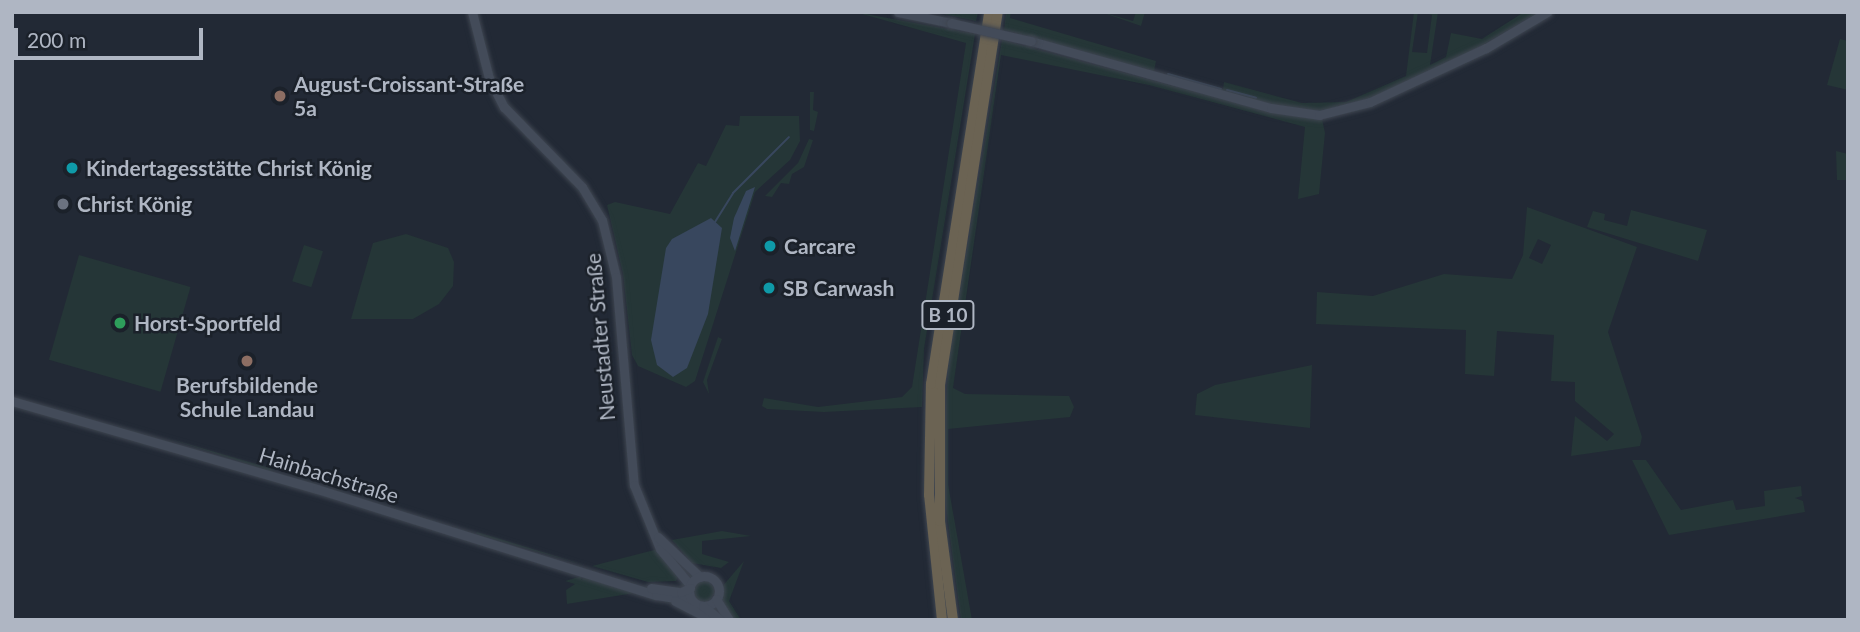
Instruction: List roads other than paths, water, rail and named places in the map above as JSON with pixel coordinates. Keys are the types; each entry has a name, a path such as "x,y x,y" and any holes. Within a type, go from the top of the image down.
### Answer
{"highway":[{"name":"B 10","path":"942,620 929,495 931,384 989,12"},
{"name":"B 10","path":"953,620 939,502 940,385 998,12"}],"main road":[{"name":"Neustadter Straße","path":"472,12 489,78 504,107 582,187 602,220 616,277 631,468 660,549 690,586"},
{"path":"898,12 1031,41 1271,108 1329,114 1362,106 1432,74 1547,12"},
{"name":"Hainbachstraße","path":"12,401 667,597 692,601"},
{"name":"Neustadter Straße","path":"652,531 700,577"},
{"path":"720,620 692,601 690,586 700,577 716,584 716,600 729,620"},
{"name":"Hainbachstraße","path":"634,586 678,592 690,586"},
{"path":"667,597 712,620"},
{"path":"703,606 716,600"}],"water":[{"path":"755,187 735,251 730,238 734,218 746,191"},
{"path":"711,218 722,228 708,314 687,368 673,377 657,365 651,340 666,248 672,239"}],"waterway":[{"path":"1168,74 1221,89"},
{"path":"1227,90 1256,98"},
{"path":"715,222 733,193 789,137"}],"place":[{"name":"August-Croissant-Straße 5a","path":"280,96"},
{"name":"Kindertagesstätte Christ König","path":"72,168"},
{"name":"Christ König","path":"63,204"},
{"name":"Carcare","path":"770,246"},
{"name":"SB Carwash","path":"769,288"},
{"name":"Horst-Sportfeld","path":"120,323"},
{"name":"Berufsbildende Schule Landau","path":"247,361"}]}
